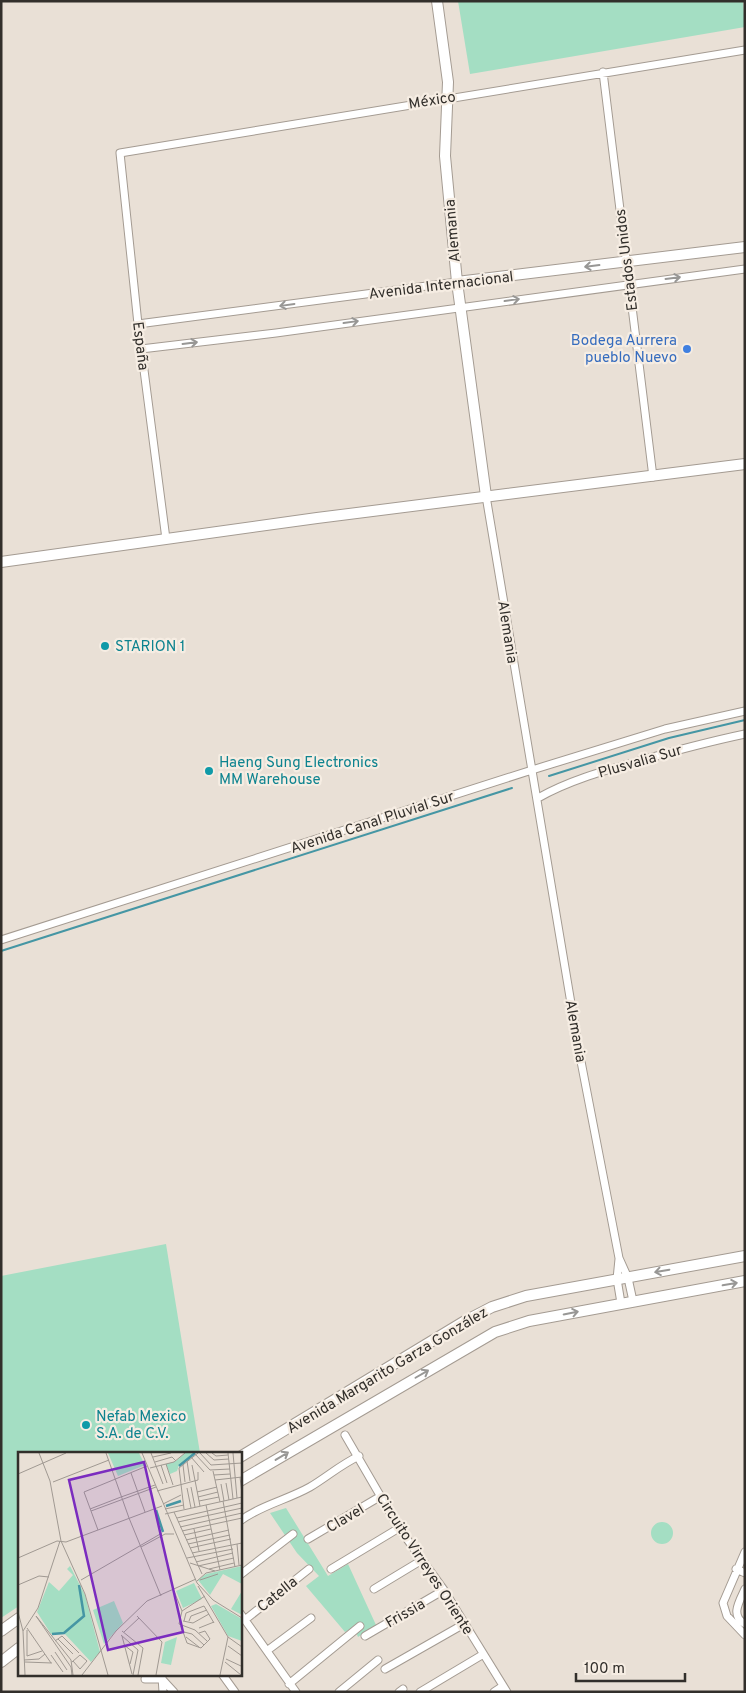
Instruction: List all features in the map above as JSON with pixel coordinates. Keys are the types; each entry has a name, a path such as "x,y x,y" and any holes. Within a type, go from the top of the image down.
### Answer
{"main road":[{"name":"Alemania","path":"437,1 447,70 445,156 457,282 486,496"},
{"name":"Avenida Internacional","path":"457,282 745,247"},
{"path":"1,562 486,496 653,477 745,464"},
{"name":"Avenida Margarito Garza González","path":"241,1456 465,1320 492,1307 526,1296 745,1256"},
{"name":"Avenida Margarito Garza González","path":"241,1480 495,1332 515,1324 745,1281"},
{"path":"1,1632 18,1619"},
{"path":"1,1662 18,1649"}],"street":[{"name":"México","path":"120,153 745,50"},
{"name":"Estados Unidos","path":"603,72 653,477"},
{"name":"España","path":"120,153 138,324 166,539"},
{"name":"Avenida Internacional","path":"141,349 276,333 460,306 745,269"},
{"name":"Avenida Internacional","path":"138,324 457,282"},
{"name":"Alemania","path":"486,496 579,1052 618,1258 617,1279 621,1303"},
{"name":"Avenida Canal Pluvial Sur","path":"1,940 665,729 745,711"},
{"name":"Plusvalia Sur","path":"538,798 554,789 590,775 706,742 745,734"},
{"name":"Alemania","path":"618,1258 628,1278 633,1301"},
{"name":"Circuito Virreyes Oriente","path":"345,1435 359,1456 399,1528 444,1590 482,1655 505,1689"},
{"path":"241,1520 275,1501 310,1487 340,1465 359,1456"},
{"name":"Clavel","path":"308,1539 381,1496"},
{"path":"331,1569 399,1528"},
{"path":"241,1575 293,1534"},
{"path":"744,1556 736,1569 724,1598 725,1611 731,1622 745,1635"},
{"path":"374,1589 422,1560"},
{"name":"Catella","path":"246,1619 309,1569"},
{"path":"736,1569 745,1572"},
{"path":"745,1589 736,1610 736,1616 744,1624 745,1635"},
{"name":"Frissia","path":"365,1636 444,1590"},
{"path":"241,1613 296,1692"},
{"path":"268,1650 311,1618"},
{"path":"385,1668 464,1624"},
{"path":"289,1684 360,1626"},
{"path":"420,1692 482,1655"},
{"path":"339,1692 378,1660"},
{"path":"145,1679 162,1676"},
{"path":"162,1676 163,1692"},
{"path":"162,1676 174,1692"},
{"path":"223,1676 235,1692"},
{"path":"494,1692 505,1689"}],"green space":[{"path":"458,1 743,1 745,27 470,74"},
{"path":"166,1244 200,1452 18,1452 18,1607 1,1618 1,1276"},
{"path":"286,1508 328,1576 348,1564 376,1625 358,1637 354,1627 345,1632 306,1586 319,1576 297,1553 270,1513"},
{"path":"662,1522 670,1525 673,1533 670,1541 662,1544 654,1541 651,1533 654,1525"}],"waterway":[{"path":"549,776 669,738 745,720"},
{"path":"1,951 512,788"}],"place":[{"name":"Bodega Aurrera pueblo Nuevo","path":"687,349"},
{"name":"STARION 1","path":"105,646"},
{"name":"Haeng Sung Electronics MM Warehouse","path":"209,771"},
{"name":"Nefab Mexico S.A. de C.V.","path":"86,1425"}]}
